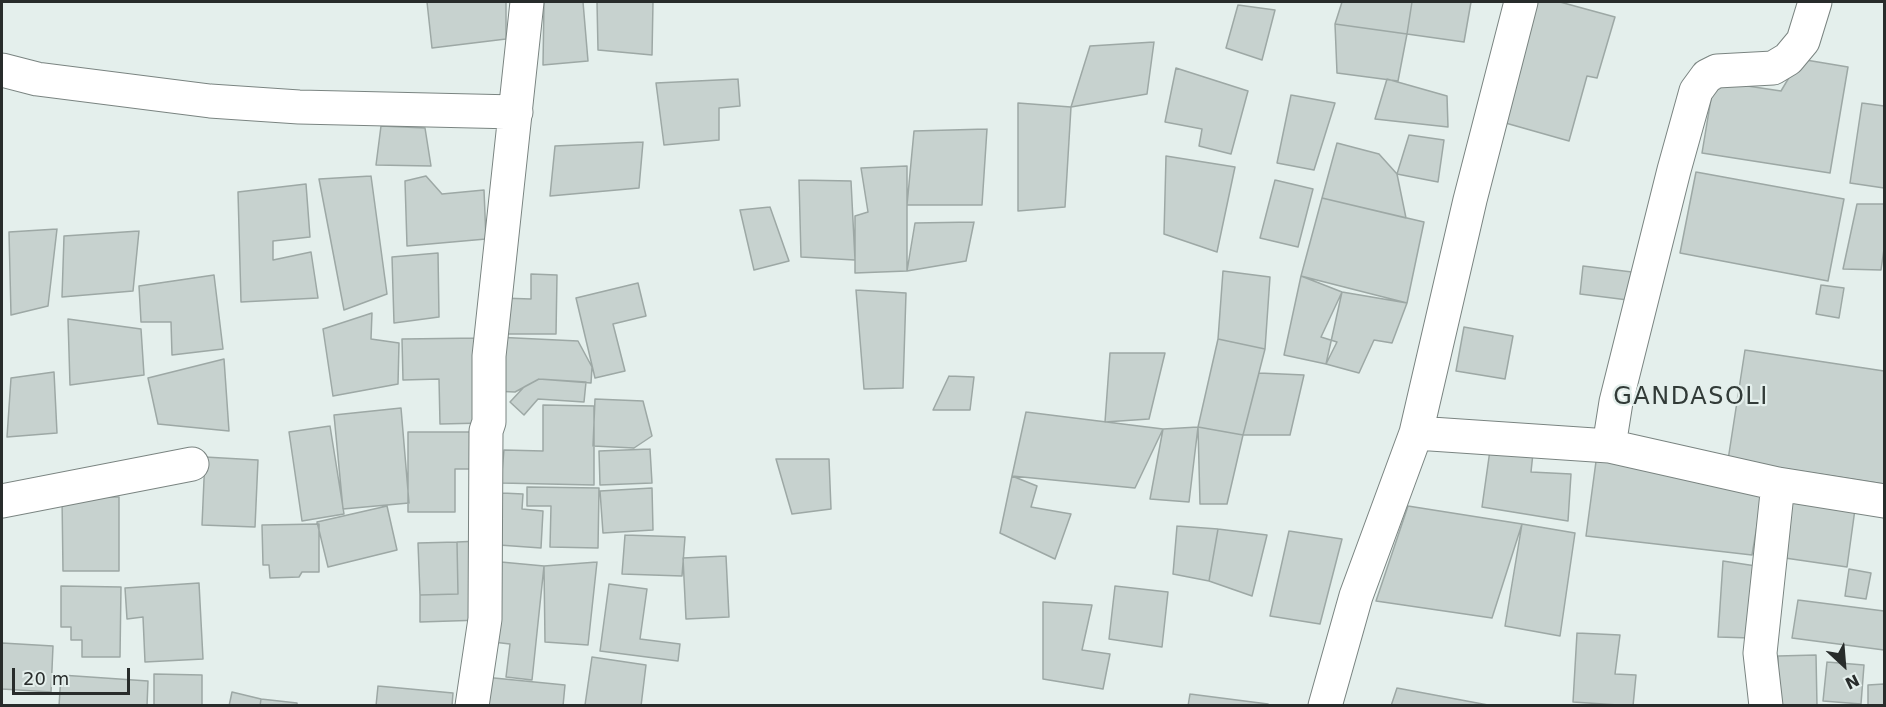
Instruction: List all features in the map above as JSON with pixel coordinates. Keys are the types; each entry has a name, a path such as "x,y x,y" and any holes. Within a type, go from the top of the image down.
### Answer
{"street":[{"path":"472,705 485,619 486,431 489,422 489,356 527,2"},
{"path":"1325,705 1356,597 1416,433 1470,200 1521,2"},
{"path":"1609,446 1616,402 1696,91 1707,76 1717,71 1773,68 1788,59 1803,41 1815,2"},
{"path":"2,70 37,79 221,101 299,107 516,112"},
{"path":"1416,433 1609,446 1778,484 1884,501"},
{"path":"2,501 192,464"},
{"path":"1766,705 1760,653 1778,484"}],"building":[{"path":"427,2 506,2 506,39 432,48"},
{"path":"544,2 583,2 588,61 543,65"},
{"path":"597,2 653,2 652,55 598,50"},
{"path":"1342,2 1412,2 1407,34 1335,24"},
{"path":"1412,2 1471,2 1464,42 1407,34"},
{"path":"1536,2 1560,2 1615,17 1597,78 1587,76 1569,141 1502,122"},
{"path":"1238,5 1275,10 1262,60 1226,48"},
{"path":"1335,24 1407,34 1398,81 1337,73"},
{"path":"1154,42 1147,94 1071,107 1090,46"},
{"path":"1800,59 1848,67 1830,173 1702,153 1714,81 1781,91"},
{"path":"1176,68 1248,91 1231,154 1199,146 1202,129 1165,122"},
{"path":"738,79 740,106 719,108 719,140 664,145 656,83"},
{"path":"1387,79 1447,96 1448,127 1375,119"},
{"path":"1291,95 1335,103 1314,170 1277,163"},
{"path":"1018,103 1071,107 1065,207 1018,211"},
{"path":"1862,103 1884,106 1884,188 1850,183"},
{"path":"381,126 425,128 431,166 376,165"},
{"path":"987,129 982,205 907,205 914,131"},
{"path":"1409,135 1444,140 1438,182 1397,174"},
{"path":"643,142 639,188 550,196 555,146"},
{"path":"1337,143 1379,154 1397,174 1406,218 1322,198"},
{"path":"1166,156 1235,167 1217,252 1164,234"},
{"path":"907,166 907,271 855,273 855,216 868,212 861,168"},
{"path":"1696,172 1844,199 1828,281 1680,253"},
{"path":"371,176 387,294 344,310 319,179"},
{"path":"426,176 442,194 484,190 486,239 407,246 405,181"},
{"path":"799,180 851,181 855,260 801,257"},
{"path":"1275,180 1313,189 1298,247 1260,238"},
{"path":"306,184 310,237 273,241 273,260 311,252 318,298 241,302 238,192"},
{"path":"1322,198 1424,222 1407,303 1301,276"},
{"path":"1857,204 1884,204 1884,249 1881,270 1843,269"},
{"path":"770,207 789,261 754,270 740,210"},
{"path":"974,222 966,261 907,271 915,223"},
{"path":"57,229 48,306 11,315 9,232"},
{"path":"139,231 133,291 62,297 64,236"},
{"path":"438,253 439,317 394,323 392,257"},
{"path":"1583,266 1632,272 1628,300 1580,294"},
{"path":"1223,271 1270,277 1265,349 1218,339"},
{"path":"531,274 557,275 556,334 501,334 501,298 531,299"},
{"path":"214,275 223,349 172,355 171,322 141,322 139,286"},
{"path":"1301,276 1342,292 1321,337 1337,342 1326,364 1284,355"},
{"path":"638,283 646,316 613,324 625,371 595,378 576,298"},
{"path":"1821,285 1844,288 1839,318 1816,314"},
{"path":"856,290 906,293 903,388 864,389"},
{"path":"1342,292 1407,303 1392,343 1374,340 1359,373 1326,364"},
{"path":"372,313 371,339 399,343 398,384 333,396 323,329"},
{"path":"68,319 141,329 144,375 70,385"},
{"path":"1464,327 1513,336 1505,379 1456,371"},
{"path":"495,337 578,341 592,367 591,383 539,379 515,392 493,391"},
{"path":"481,338 483,423 440,424 439,379 403,380 402,339"},
{"path":"1218,339 1265,349 1243,435 1198,427"},
{"path":"1745,350 1884,371 1884,484 1728,460"},
{"path":"1110,353 1165,353 1149,419 1105,422"},
{"path":"224,359 229,431 158,424 148,378"},
{"path":"54,372 57,433 7,437 11,378"},
{"path":"1259,373 1304,375 1290,435 1243,435"},
{"path":"949,376 974,377 970,410 933,410"},
{"path":"539,379 586,382 584,402 538,399 524,415 510,402 524,387"},
{"path":"595,399 643,401 652,436 634,448 593,446"},
{"path":"543,405 594,406 594,485 501,483 504,450 543,451"},
{"path":"401,408 409,503 343,509 334,415"},
{"path":"1026,412 1163,429 1135,488 1012,476"},
{"path":"330,426 344,514 302,521 289,432"},
{"path":"1198,427 1189,502 1150,499 1163,429"},
{"path":"1198,427 1243,435 1227,504 1200,504"},
{"path":"408,432 485,432 484,469 455,469 455,512 408,512"},
{"path":"650,449 652,483 600,485 599,451"},
{"path":"1490,450 1533,453 1531,472 1571,474 1568,521 1482,507"},
{"path":"1597,454 1763,491 1752,555 1586,536"},
{"path":"205,457 258,460 255,527 202,525"},
{"path":"776,459 829,459 831,509 792,514"},
{"path":"1012,476 1037,486 1031,507 1071,514 1055,559 1000,533"},
{"path":"527,487 599,488 598,548 550,547 551,506 527,506"},
{"path":"652,488 653,530 603,533 600,491"},
{"path":"502,493 523,494 522,509 543,511 541,548 499,545"},
{"path":"1788,493 1856,502 1847,567 1778,557"},
{"path":"62,497 119,497 119,571 63,571"},
{"path":"387,506 397,550 328,567 317,522"},
{"path":"1408,506 1522,524 1492,618 1376,601"},
{"path":"319,524 319,572 302,572 299,577 270,578 269,565 263,565 262,525"},
{"path":"1522,524 1575,533 1560,636 1505,626"},
{"path":"1177,526 1218,529 1209,581 1173,574"},
{"path":"1218,529 1267,535 1252,596 1209,581"},
{"path":"1289,531 1342,539 1320,624 1270,616"},
{"path":"625,535 685,537 682,576 622,574"},
{"path":"480,541 482,620 420,622 420,595 458,594 457,542"},
{"path":"457,542 458,594 420,595 418,543"},
{"path":"726,556 729,617 686,619 683,558"},
{"path":"1723,561 1756,566 1751,638 1718,637"},
{"path":"501,562 544,566 532,680 506,677 510,644 493,642"},
{"path":"597,562 588,645 545,642 544,566"},
{"path":"1849,569 1871,573 1866,599 1845,596"},
{"path":"199,583 203,659 145,662 143,617 127,619 125,588"},
{"path":"609,584 647,589 640,639 680,644 678,661 600,651"},
{"path":"61,586 121,587 120,657 82,657 82,640 71,640 71,627 61,627"},
{"path":"1115,586 1168,592 1162,647 1109,639"},
{"path":"1798,600 1884,611 1884,650 1792,638"},
{"path":"1043,602 1092,605 1082,650 1110,654 1103,689 1043,679"},
{"path":"1577,633 1620,635 1615,674 1636,675 1633,706 1573,702"},
{"path":"2,643 53,646 51,692 2,689"},
{"path":"1816,655 1817,706 1779,706 1778,656"},
{"path":"592,657 646,665 641,706 585,705"},
{"path":"1827,662 1864,665 1861,704 1823,701"},
{"path":"154,674 202,675 202,706 154,706"},
{"path":"61,675 148,681 147,706 59,706"},
{"path":"484,677 565,685 563,706 481,706"},
{"path":"1884,684 1884,706 1868,706 1868,685"},
{"path":"378,686 453,693 452,706 376,706"},
{"path":"1397,688 1488,705 1488,706 1391,706"},
{"path":"232,692 261,699 260,706 229,706"},
{"path":"1190,694 1268,704 1271,706 1188,706"},
{"path":"261,699 297,703 297,706 260,706"}],"district":[{"name":"GANDASOLI","path":"1691,398"}]}
